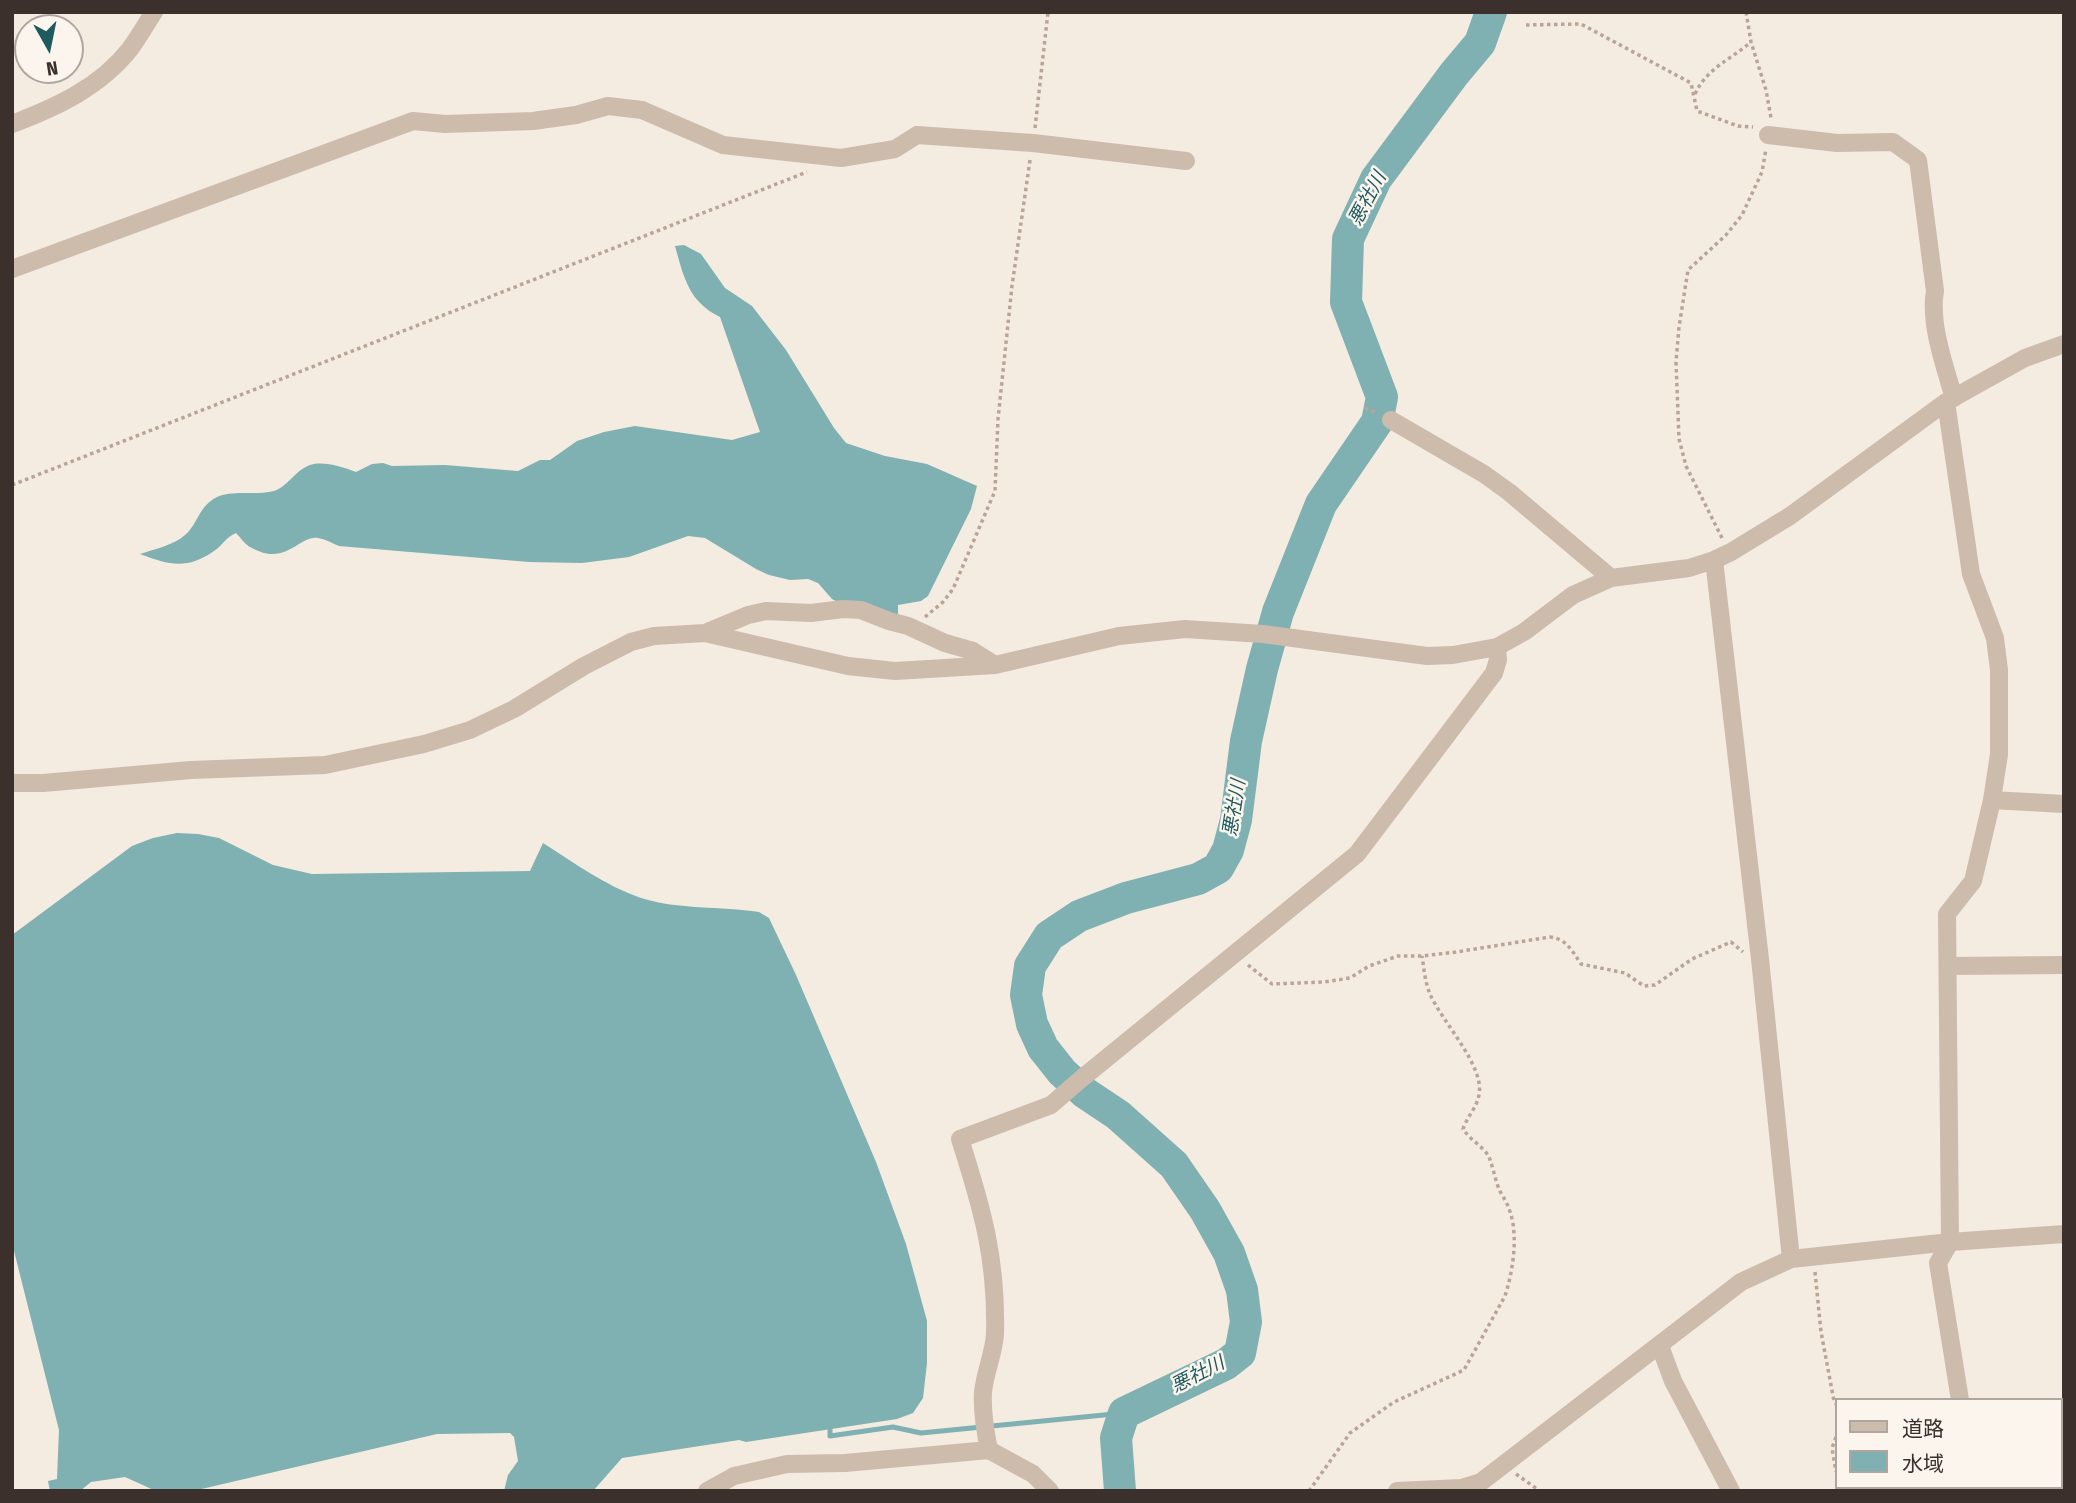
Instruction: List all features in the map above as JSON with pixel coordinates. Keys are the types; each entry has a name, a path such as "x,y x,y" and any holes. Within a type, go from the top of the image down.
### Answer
{"street":[{"path":"12,124 70,100 109,72 130,49 154,12"},
{"path":"12,269 412,121 445,124 533,121 576,115 608,106 642,110 723,145 842,158 895,149 917,135 1033,144 1186,161"},
{"path":"1768,132 1837,143 1893,142 1918,160 1935,291 1932,305 1950,400 1971,575 1995,638 1999,670 1999,754 1992,800 1973,881 1947,914 1950,1242 1938,1263 1960,1398"},
{"path":"12,783 325,765 369,757 470,730 514,709 584,666 631,642 654,636 705,633 859,667 895,671 995,665 1119,636 1185,629 1283,636 1427,656 1453,655 1497,647 1524,632 1573,595 1611,578 1689,568 1722,556 1790,516 1950,400 2025,358 2064,344"},
{"path":"1391,420 1484,474 1611,578"},
{"path":"1722,556 1791,1259"},
{"path":"705,633 748,614 766,611 811,613 861,610 972,651 995,665"},
{"path":"1049,1491 986,1435 983,1390 995,1338 995,1284 985,1219 960,1139 1038,1111 1062,1097 1357,854 1494,673 1498,660 1497,647"},
{"path":"1992,800 2064,804"},
{"path":"1948,966 2064,965"},
{"path":"1397,1491 1461,1488 1481,1482 1741,1282 1791,1259 1950,1242 2064,1234"},
{"path":"1660,1346 1673,1381 1731,1491"},
{"path":"707,1491 734,1476 787,1464 845,1463 986,1435"}],"path":[{"path":"908,626 932,612 953,589 995,491 998,419 1012,286 1033,144 1048,12"},
{"path":"1722,556 1686,466 1679,439 1676,362 1688,270 1726,235 1742,215 1762,172 1771,114 1751,42 1746,12"},
{"path":"1526,25 1581,23 1690,83 1698,111 1710,118 1768,132"},
{"path":"1694,96 1700,83 1714,66 1751,42"},
{"path":"12,485 842,158"},
{"path":"1235,954 1272,984 1350,978 1370,966 1398,956 1422,956 1532,939 1561,938 1581,964 1625,974 1644,986 1655,985 1692,959 1731,942 1749,958 1760,959"},
{"path":"1309,1491 1350,1433 1394,1402 1464,1370 1505,1296 1509,1283 1513,1223 1509,1209 1499,1190 1488,1155 1469,1139 1463,1129 1479,1096 1477,1073 1431,996 1422,956"},
{"path":"1814,1256 1821,1332 1834,1401"},
{"path":"1834,1442 1834,1460"},
{"path":"1503,1466 1540,1491"}],"water":[{"path":"684,245 701,254 725,288 752,306 786,350 846,443 885,456 927,464 977,486 971,509 928,596 921,601 898,605 898,616 842,604 832,599 818,583 808,579 790,580 769,575 705,538 688,536 629,557 582,563 529,562 339,546 318,538 311,538 291,549 274,554 250,547 236,533 204,557 186,563 169,563 140,554 181,538 189,531 205,506 215,498 229,494 274,491 314,464 330,464 356,472 372,464 383,463 392,466 445,465 518,471 540,460 550,460 577,441 635,426 732,440 760,432 720,317 701,304 685,279 675,246"},
{"path":"177,833 219,838 273,865 312,874 530,871 543,843 603,881 641,898 685,906 759,912 769,918 876,1162 906,1244 927,1321 927,1363 923,1398 913,1413 897,1419 622,1458 593,1491 504,1491 508,1475 518,1461 514,1437 510,1433 437,1434 193,1491 156,1491 125,1477 91,1482 80,1491 50,1491 48,1481 57,1479 59,1430 12,1243 12,935 132,846"}],"waterway":[{"name":"悪社川","path":"1120,1491 1116,1438 1124,1413 1226,1364 1240,1353 1246,1322 1242,1290 1229,1253 1205,1210 1174,1165 1118,1115 1085,1093 1062,1072 1043,1048 1032,1024 1026,995 1030,966 1049,936 1079,916 1126,898 1198,879 1218,868 1228,850 1236,820 1246,741 1278,612 1321,504 1377,422 1382,397 1346,302 1348,239 1376,179 1480,43 1491,12"},
{"path":"830,1430 830,1436 893,1427 921,1433 1124,1413"}]}
